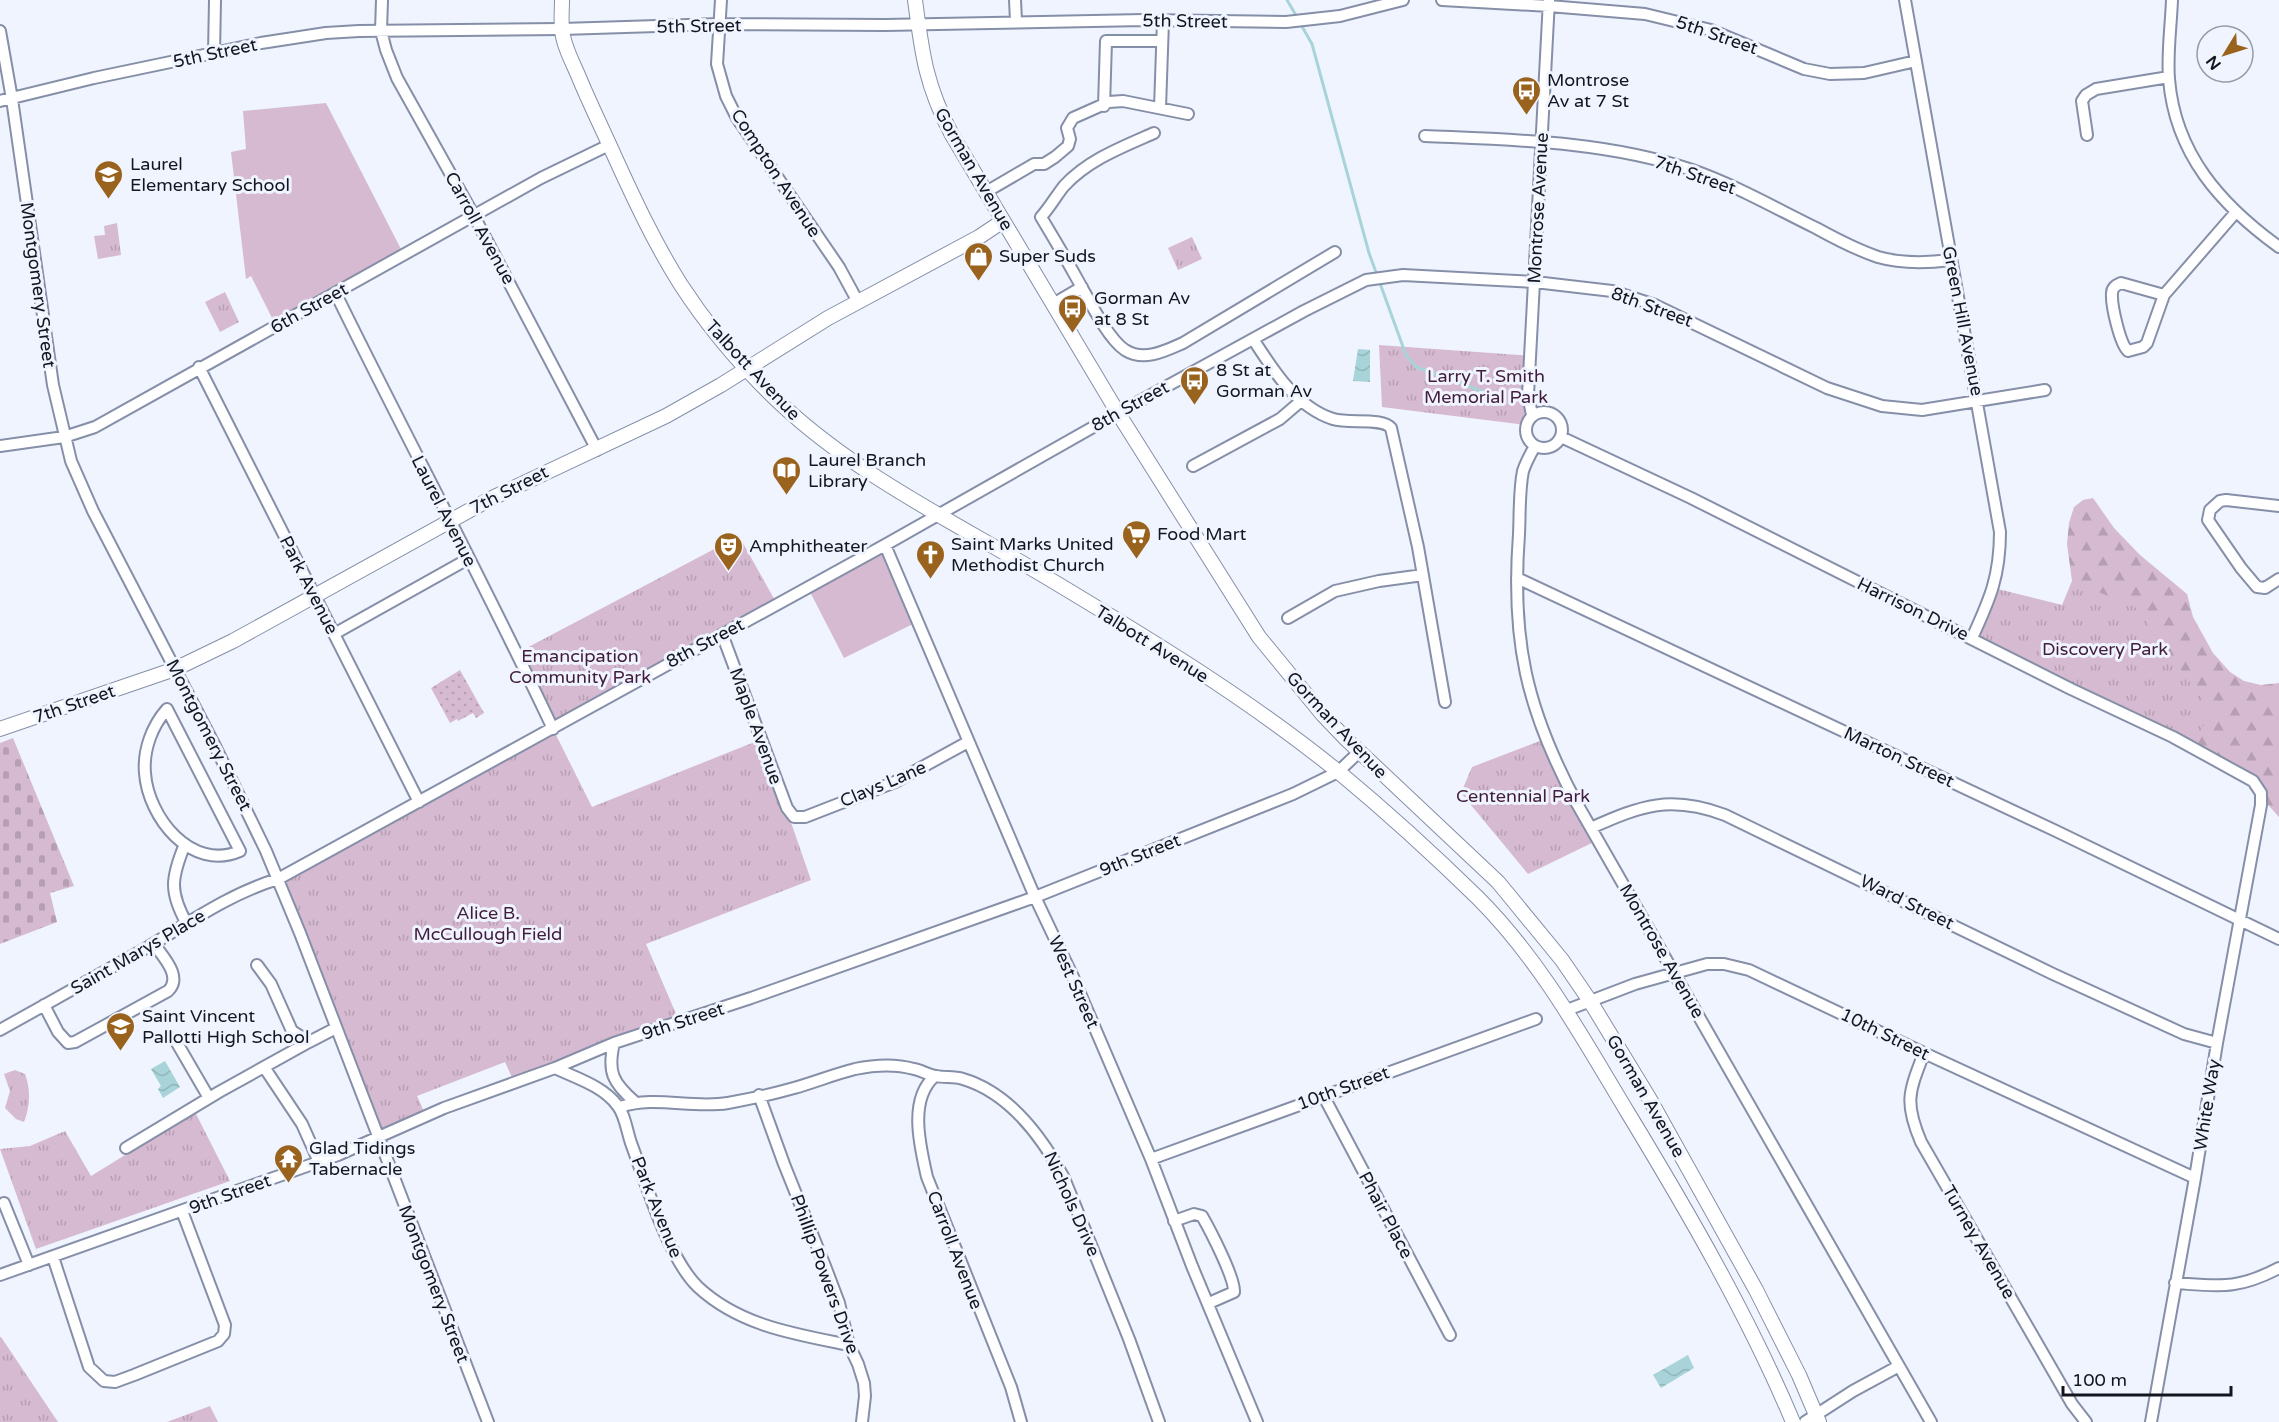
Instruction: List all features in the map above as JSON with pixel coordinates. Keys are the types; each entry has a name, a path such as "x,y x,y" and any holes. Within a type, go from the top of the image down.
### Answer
{"main road":[{"name":"Talbott Avenue","path":"562,0 562,29 570,55 609,145 655,238 681,285 747,369 807,427 879,479 1040,574 1195,670 1265,717 1338,772"},
{"name":"Gorman Avenue","path":"915,0 924,69 934,99 952,135 1215,569 1259,637 1323,715 1359,752 1498,882 1547,942 1590,1001 1649,1098 1778,1332 1814,1420"},
{"name":"7th Street","path":"1,727 175,669 233,641 537,475 597,450 666,416 858,302 979,237 1003,221"},
{"name":"Gorman Avenue","path":"1338,772 1480,900 1520,944 1567,1010 1653,1154 1743,1316 1793,1422"}],"street":[{"path":"214,0 214,54"},
{"name":"Carroll Avenue","path":"382,0 381,31 397,78 474,216 597,450"},
{"name":"Compton Avenue","path":"721,0 717,64 726,96 738,118 838,267 858,302"},
{"path":"1015,0 1016,21"},
{"name":"5th Street","path":"0,101 83,81 309,35 381,31 720,24 918,24 1016,21 1286,22 1313,20 1403,0"},
{"name":"5th Street","path":"1442,0 1549,3 1645,14 1711,30 1818,73 1864,73 1916,62"},
{"name":"Green Hill Avenue","path":"1905,0 2000,532 2000,554 1994,588 1972,638"},
{"path":"2172,0 2169,77 2176,117 2192,156 2208,182 2236,212 2279,247"},
{"name":"Montrose Avenue","path":"1532,415 1528,395 1549,3"},
{"path":"1160,108 1163,21"},
{"name":"Montgomery Street","path":"0,31 12,99 54,393 71,461 93,511 251,818 278,879 488,1422"},
{"path":"1104,106 1106,41 1162,41"},
{"path":"2087,135 2082,101 2088,93 2096,89 2169,77"},
{"path":"986,192 1034,164 1044,164 1055,158 1068,146 1070,139 1067,128 1073,118 1109,102 1124,101 1188,114"},
{"path":"1154,133 1102,157 1082,171 1063,187 1041,217 1090,304 1125,350 1147,355 1162,353 1183,343 1335,252"},
{"name":"7th Street","path":"1425,136 1541,141 1623,152 1691,170 1729,185 1879,257 1920,263 1951,260"},
{"name":"6th Street","path":"0,446 64,437 110,420 541,178 609,145"},
{"path":"2164,295 2121,283 2111,292 2123,347 2128,351 2143,347 2147,343 2164,295 2236,212"},
{"name":"8th Street","path":"278,879 885,545 1118,412 1366,280 1403,275 1535,282 1590,287 1631,296 1655,305 1827,388 1865,402 1901,410 1922,410 2045,390"},
{"path":"1053,304 1082,287"},
{"name":"Laurel Avenue","path":"336,294 553,729"},
{"path":"1253,339 1270,366 1301,401 1333,419 1348,423 1381,422 1387,423 1391,428 1423,575 1445,702"},
{"name":"Park Avenue","path":"199,368 419,802"},
{"path":"1193,466 1280,419 1301,401"},
{"path":"1544,411 1555,415 1562,425 1560,437 1552,446 1540,448 1527,437 1526,425 1532,415 1544,411"},
{"name":"Harrison Drive","path":"1560,437 1691,498 2071,689 2173,737 2245,776 2260,789"},
{"name":"Montrose Avenue","path":"1535,446 1524,470 1517,578 1519,634 1532,704 1551,753 1591,828 1931,1422"},
{"path":"2279,506 2220,501 2210,510 2208,519 2222,542 2257,587 2265,588 2279,579"},
{"name":"West Street","path":"885,545 1035,897 1073,977 1151,1159 1174,1221 1257,1422"},
{"path":"334,634 468,559"},
{"path":"1288,618 1335,591 1379,581 1423,575"},
{"name":"Marton Street","path":"1517,578 2035,821 2279,939"},
{"name":"Maple Avenue","path":"722,634 787,808 794,817"},
{"path":"167,709 240,851 231,855 210,856 197,852 185,844 172,833 154,806 147,789 144,770 151,734 159,718 167,709"},
{"name":"Clays Lane","path":"794,817 805,817 879,789 924,768 968,742"},
{"name":"9th Street","path":"0,1275 319,1162 444,1108 555,1068 614,1043 751,998 1035,897 1273,802 1338,772 1359,752"},
{"name":"White Way","path":"2151,1422 2261,805 2260,789"},
{"name":"Ward Street","path":"1591,828 1624,813 1655,805 1687,804 1705,808 1736,820 2053,974 2162,1024 2196,1038 2217,1043"},
{"path":"185,844 177,863 173,887 178,908 187,924"},
{"name":"Saint Marys Place","path":"0,1030 243,892 278,879"},
{"path":"44,1005 58,1032 68,1043 75,1042 168,992 174,983 173,975 154,944"},
{"name":"10th Street","path":"1567,1010 1635,984 1674,973 1716,964 1749,970 1764,975 1924,1053 2195,1178"},
{"path":"257,965 271,984 292,1031 309,1042"},
{"name":"10th Street","path":"1151,1159 1536,1019"},
{"path":"126,1148 209,1098 336,1029"},
{"path":"177,1043 209,1098"},
{"path":"614,1043 610,1067 613,1076 624,1093 635,1102"},
{"name":"Turney Avenue","path":"1924,1053 1909,1097 1911,1116 1917,1134 2073,1404 2086,1422"},
{"name":"Nichols Drive","path":"620,1107 635,1102 660,1101 706,1105 794,1088 856,1069 878,1066 913,1068 935,1076 964,1079 1005,1102 1020,1115 1051,1154 1075,1204 1137,1358 1159,1422"},
{"path":"264,1067 302,1124 319,1162"},
{"path":"555,1068 601,1090 620,1107"},
{"name":"Carroll Avenue","path":"935,1076 922,1092 919,1104 922,1153 927,1177 1011,1387 1021,1422"},
{"name":"Phillip Powers Drive","path":"759,1095 839,1303 849,1345 864,1383 862,1422"},
{"name":"Phair Place","path":"1323,1095 1450,1335"},
{"name":"Park Avenue","path":"620,1107 644,1180 674,1252 697,1285 710,1297 751,1321 779,1331 849,1345"},
{"path":"4,1203 29,1265"},
{"path":"53,1257 89,1367 104,1381 115,1382 218,1341 224,1334 225,1325 182,1211"},
{"path":"1174,1221 1194,1214 1202,1216 1224,1263 1234,1292 1209,1303"},
{"path":"2175,1283 2235,1285 2249,1282 2279,1268"},
{"path":"1814,1420 1853,1391 1899,1366"}],"green space":[{"path":"326,103 404,255 276,326 251,276 246,279 231,152 246,149 243,111"},
{"path":"117,223 121,255 98,259 94,236 105,235 104,226"},
{"path":"1192,237 1202,259 1178,270 1168,248"},
{"path":"225,292 239,322 220,332 205,302"},
{"name":"Larry T. Smith Memorial Park","path":"1379,345 1532,356 1532,415 1526,425 1382,407"},
{"path":"2093,498 2114,528 2140,555 2187,594 2193,617 2213,653 2230,672 2244,681 2261,685 2279,683 2279,817 2262,798 2260,789 2194,748 2072,581 2067,544 2069,523 2074,507 2083,500"},
{"name":"Emancipation Community Park","path":"739,536 777,604 553,729 517,653"},
{"path":"885,545 917,622 844,658 808,588"},
{"name":"Discovery Park","path":"2072,581 2137,608 2210,710 2194,748 1972,638 1994,588 2062,605"},
{"path":"460,670 484,713 476,718 473,713 450,723 431,688"},
{"name":"Alice B. McCullough Field","path":"553,729 592,807 762,739 811,880 646,944 680,1023 514,1082 505,1062 417,1096 426,1116 377,1138 278,879"},
{"path":"13,738 74,886 50,893 57,922 0,944 0,743"},
{"name":"Centennial Park","path":"1545,739 1598,840 1528,874 1461,793 1472,767"},
{"path":"15,1070 25,1074 28,1086 29,1104 24,1122 16,1119 5,1108 10,1091 4,1074"},
{"path":"195,1112 230,1181 36,1249 0,1149 30,1146 65,1131 91,1176"},
{"path":"1,1337 58,1422 0,1422"},
{"path":"210,1406 218,1422 167,1422"}],"water":[{"path":"1358,349 1370,350 1370,382 1353,381"},
{"path":"165,1061 180,1087 163,1098 158,1089 161,1086 151,1069"},
{"path":"1688,1355 1694,1368 1661,1388 1653,1375"}],"waterway":[{"path":"1287,0 1297,17"},
{"path":"1300,23 1312,44 1369,253 1406,355 1416,367 1503,399"}],"place":[{"name":"Montrose Av at 7 St","path":"1526,116"},
{"name":"Laurel Elementary School","path":"109,200"},
{"name":"Super Suds","path":"978,282"},
{"name":"Gorman Av at 8 St","path":"1073,334"},
{"name":"8 St at Gorman Av","path":"1195,406"},
{"name":"Laurel Branch Library","path":"787,496"},
{"name":"Food Mart","path":"1136,560"},
{"name":"Amphitheater","path":"728,572"},
{"name":"Saint Marks United Methodist Church","path":"930,580"},
{"name":"Saint Vincent Pallotti High School","path":"121,1052"},
{"name":"Glad Tidings Tabernacle","path":"288,1184"}]}
